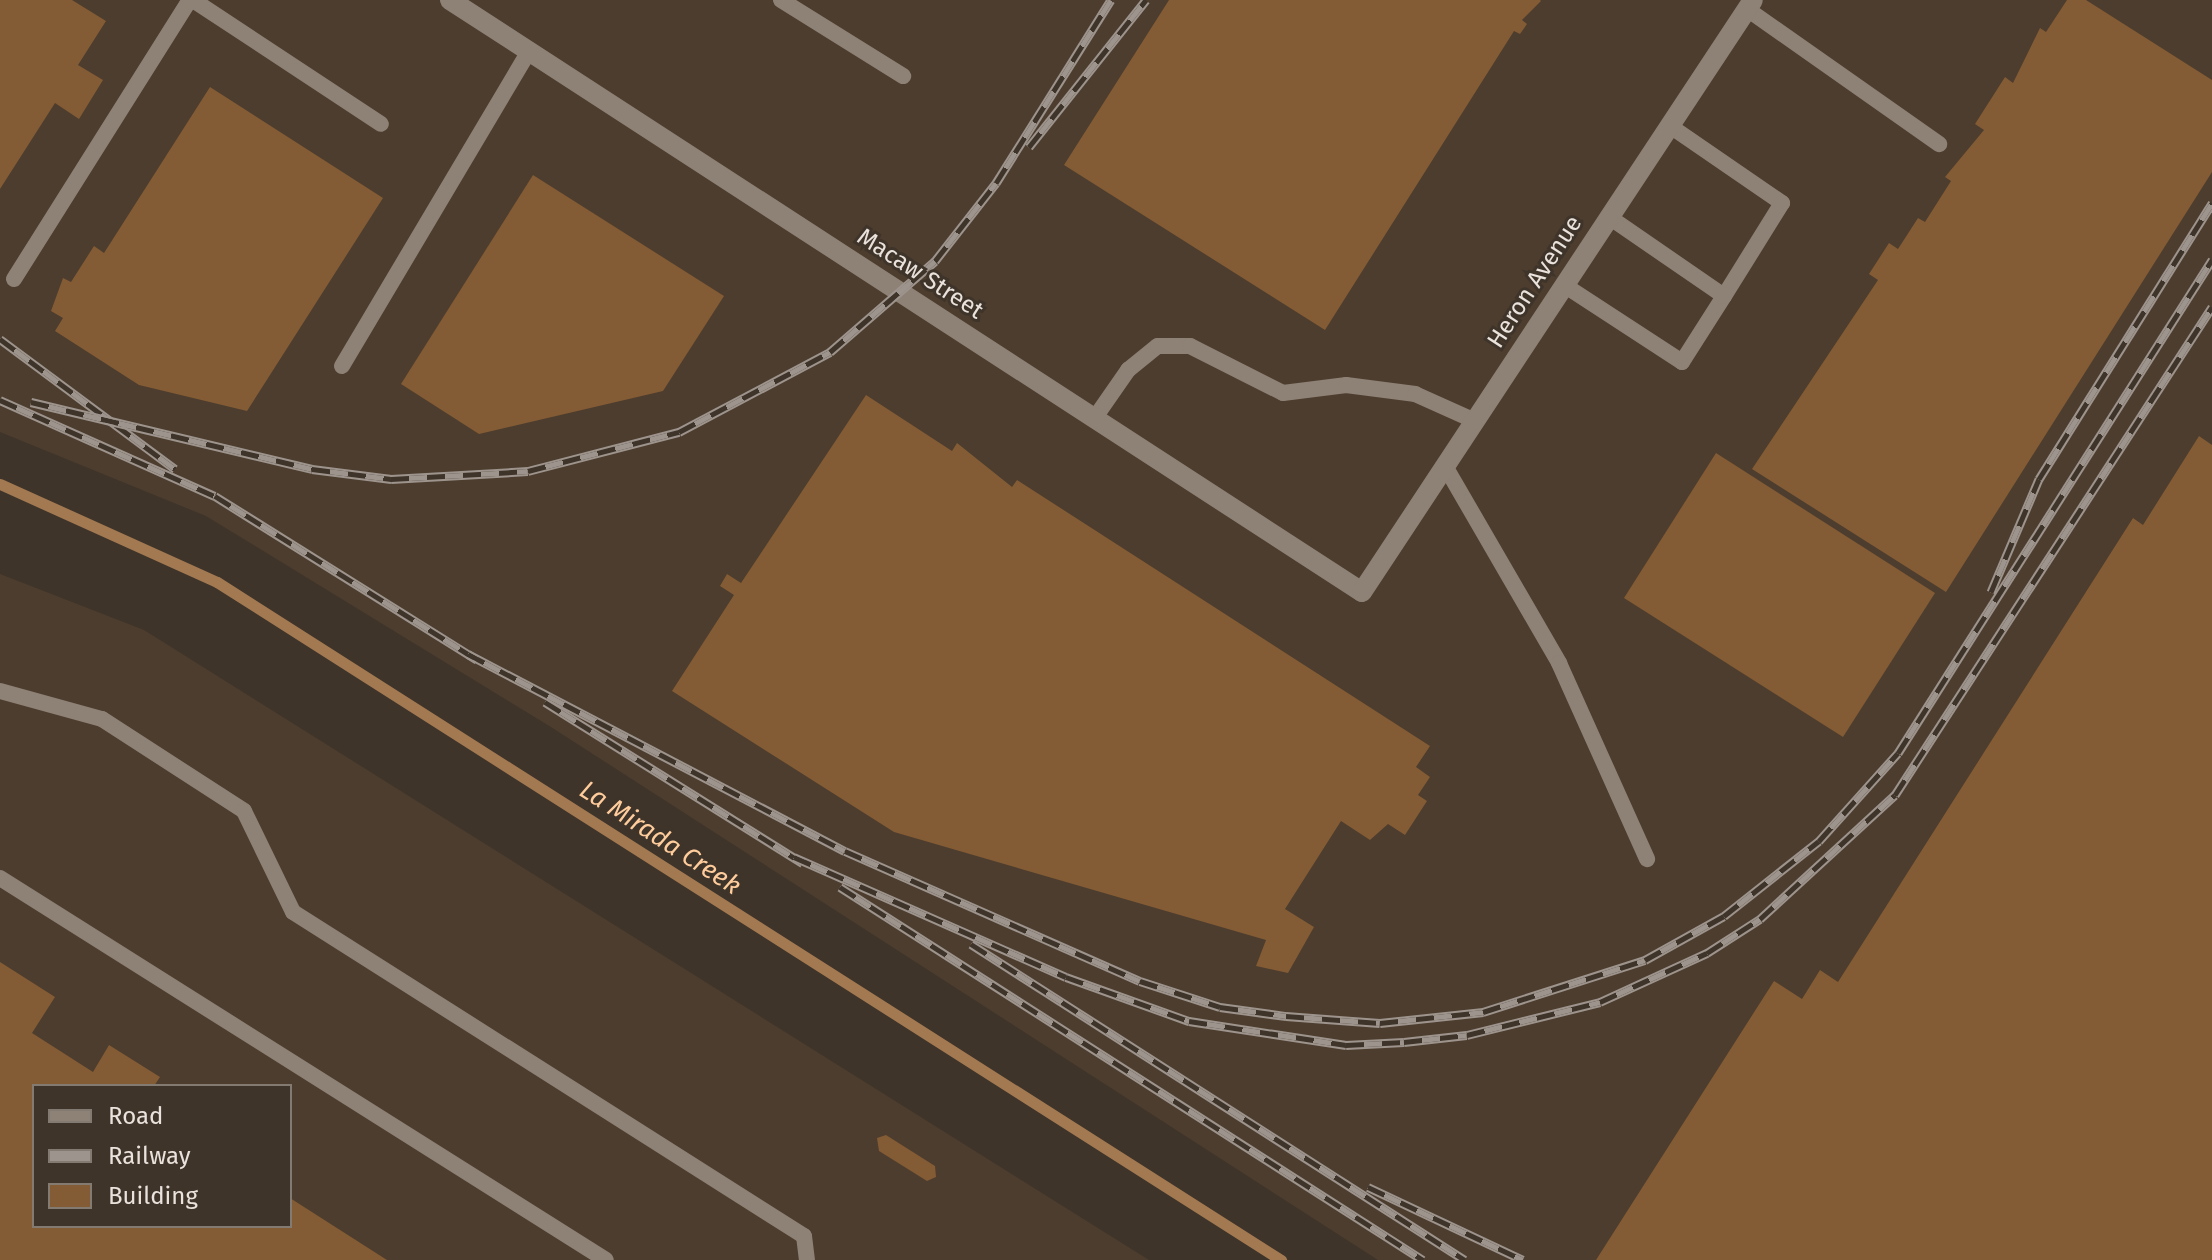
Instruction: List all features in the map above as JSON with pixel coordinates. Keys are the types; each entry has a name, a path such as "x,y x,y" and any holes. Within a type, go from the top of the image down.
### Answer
{"street":[{"name":"Macaw Street","path":"450,0 1362,592"},
{"name":"Heron Avenue","path":"1362,592 1750,5"}],"lane":[{"path":"14,279 192,0 381,124"},
{"path":"781,0 903,76"},
{"path":"1750,5 1939,144"},
{"path":"342,366 529,51"},
{"path":"1564,285 1682,362 1782,203 1670,126"},
{"path":"1609,217 1724,296"},
{"path":"1094,419 1128,370 1158,346 1190,346 1283,393 1346,385 1415,394 1475,421"},
{"path":"1445,466 1559,663 1647,859"},
{"path":"0,691 102,719 244,811 293,912 804,1236 807,1260"},
{"path":"0,878 606,1260"}],"shaded area":[{"path":"0,0 2212,0 2212,1260 1378,1260 551,727 206,516 0,432"},
{"path":"0,574 144,630 1149,1260 0,1260"}],"building":[{"path":"0,0 72,0 106,21 78,65 103,80 79,119 55,103 0,189"},
{"path":"1169,0 1541,1 1522,20 1527,24 1520,34 1514,31 1325,330 1064,165"},
{"path":"2067,0 2086,0 2212,80 2212,172 1946,592 1752,469 1878,280 1869,274 1889,243 1898,249 1918,218 1925,222 1951,181 1945,177 1984,130 1975,124 2005,77 2013,83 2040,28 2046,32"},
{"path":"210,87 383,198 247,411 139,385 55,331 63,318 51,311 63,278 71,282 94,246 104,253"},
{"path":"533,175 724,296 663,391 479,434 401,384"},
{"path":"866,395 952,451 957,443 1012,487 1017,480 1430,746 1416,767 1430,777 1418,795 1427,801 1405,835 1388,824 1370,840 1341,821 1285,909 1314,927 1288,973 1256,966 1266,940 894,832 672,691 734,595 720,586 727,574 741,583"},
{"path":"2199,436 2212,445 2212,1260 1596,1260 1774,981 1802,999 1820,970 1838,982 2133,518 2143,525"},
{"path":"1716,453 1935,593 1843,737 1624,598"},
{"path":"0,962 55,997 32,1033 93,1072 109,1045 160,1077 155,1084 32,1084 32,1228 292,1228 292,1199 387,1260 0,1260"},
{"path":"886,1135 935,1166 936,1177 927,1181 879,1151 877,1138"}],"waterway":[{"name":"La Mirada Creek","path":"0,484 217,582 1281,1260"}],"railway":[{"path":"31,402 312,469 391,479 528,471 679,432 830,352 935,261 996,183 1111,0"},
{"path":"1029,147 1146,0"},
{"path":"1991,592 2039,479 2212,203"},
{"path":"468,654 845,851 1140,981 1220,1007 1286,1016 1380,1023 1483,1012 1645,960 1724,916 1819,841 1898,753 2212,260"},
{"path":"794,857 1066,977 1189,1021 1346,1045 1467,1035 1600,1002 1707,953 1760,919 1895,795 2212,307"},
{"path":"0,339 175,469"},
{"path":"0,400 215,496 477,660"},
{"path":"545,702 803,863"},
{"path":"840,887 1423,1260"},
{"path":"971,944 1465,1260"},
{"path":"1368,1187 1523,1260"}]}
